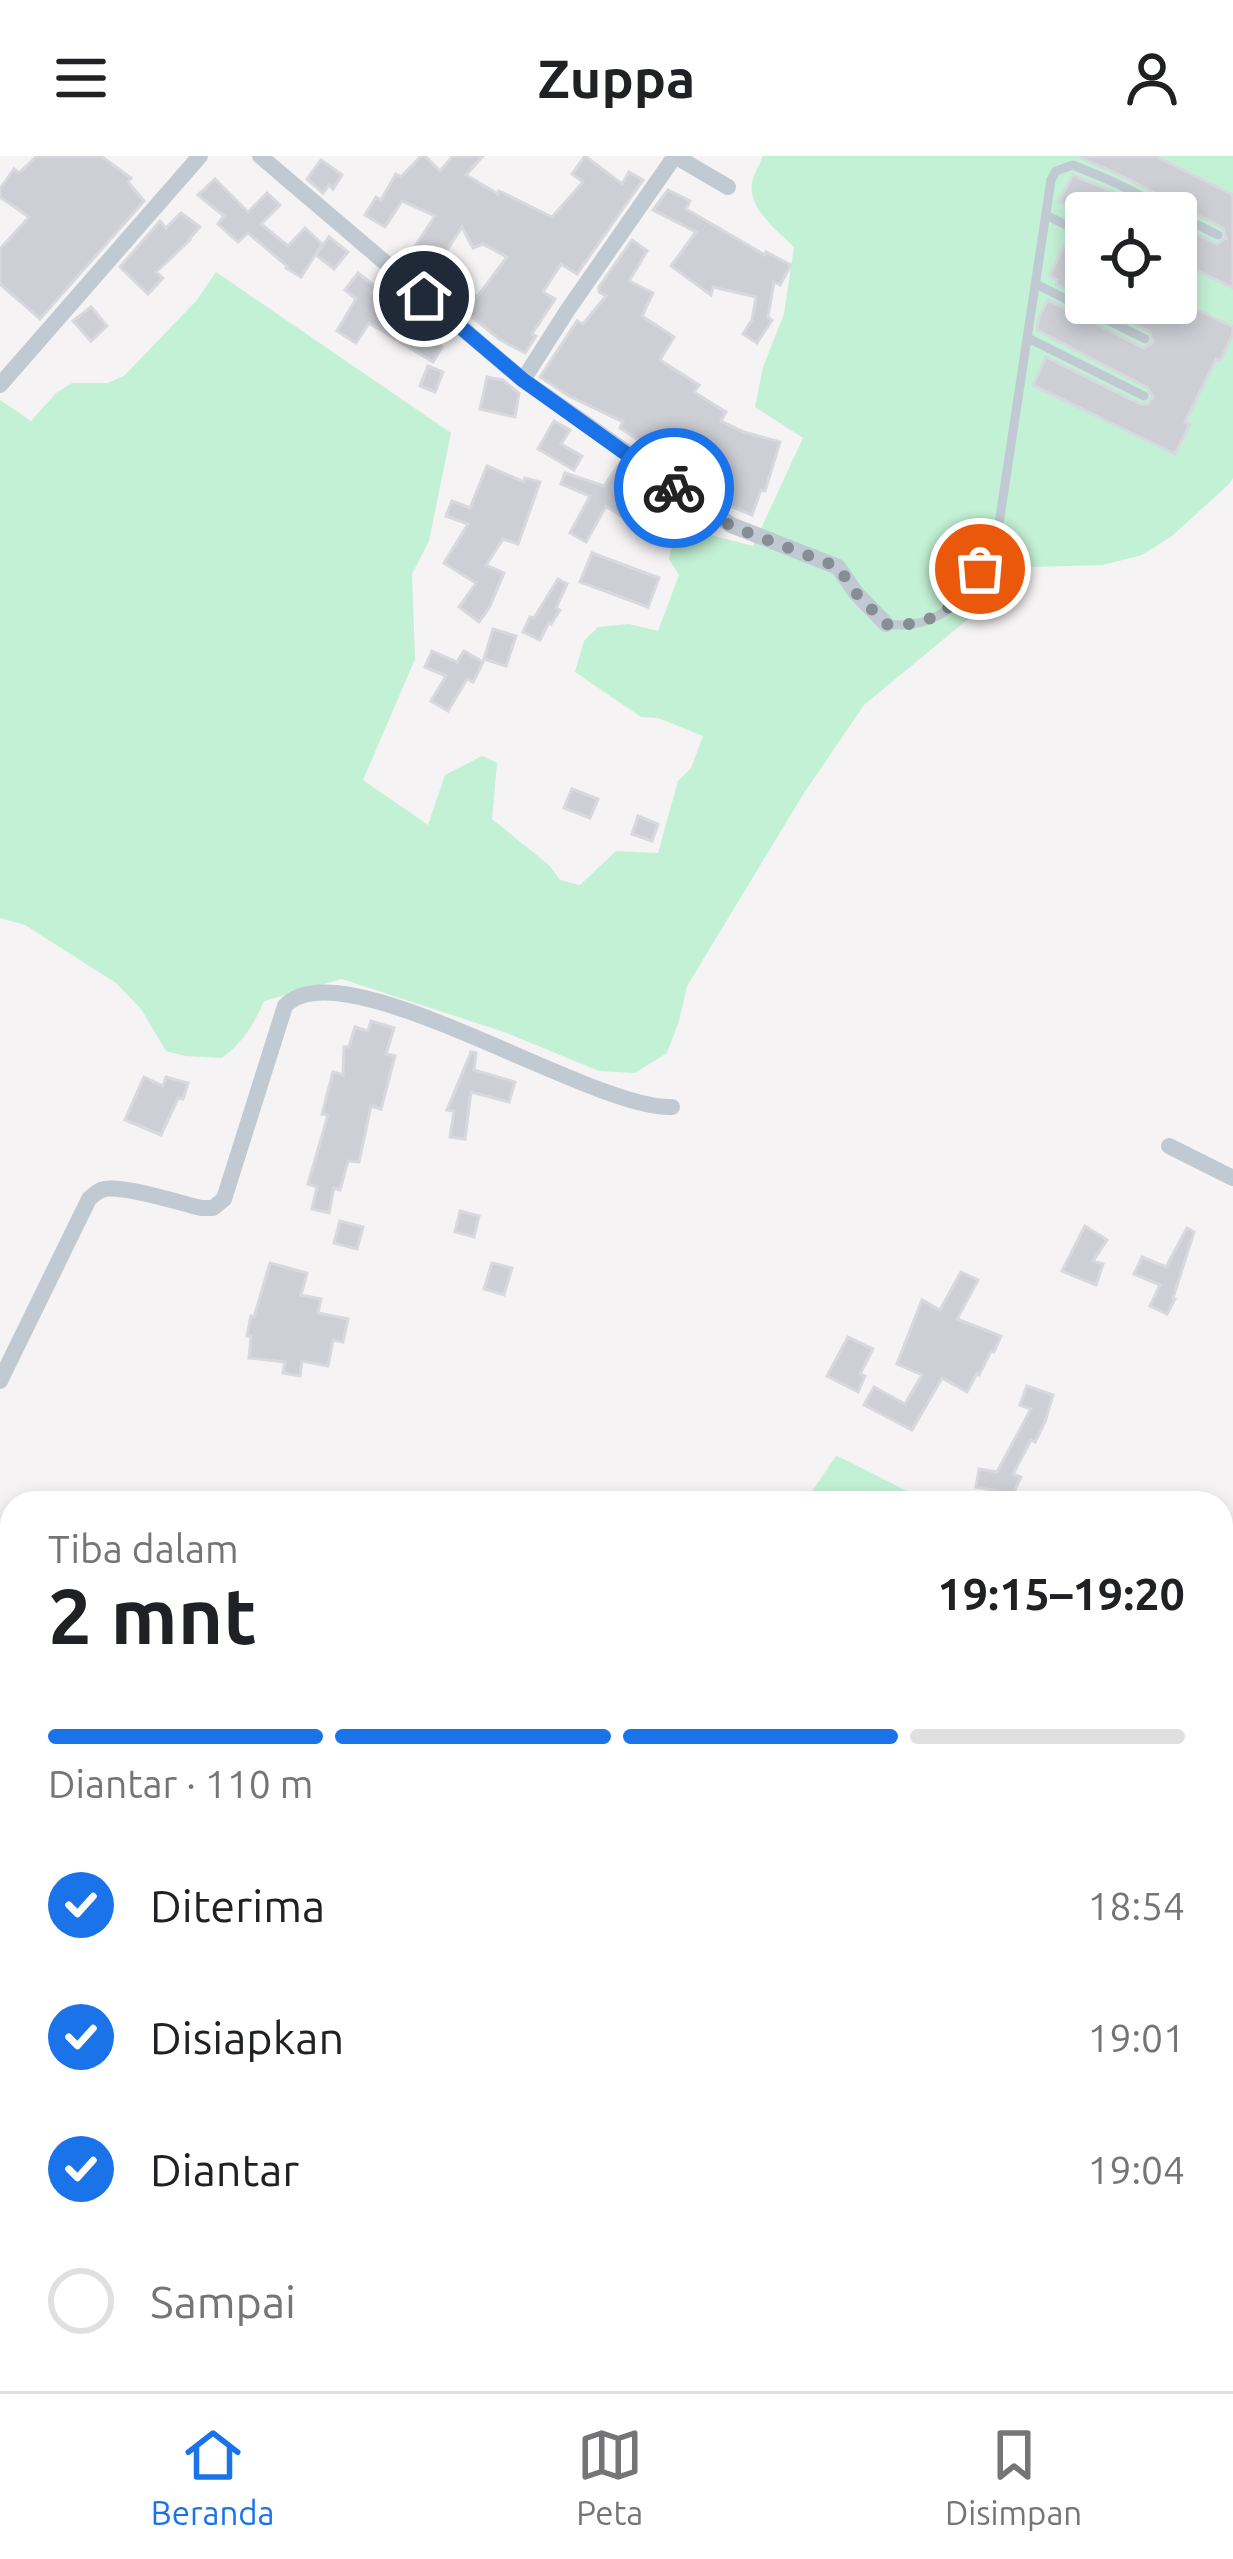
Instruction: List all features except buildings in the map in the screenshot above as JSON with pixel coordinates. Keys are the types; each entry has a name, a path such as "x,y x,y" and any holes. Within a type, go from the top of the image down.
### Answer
{"street":[{"path":"0,385 200,156"},
{"path":"260,156 523,380 731,526 838,567 886,624"},
{"path":"523,380 675,156 728,187"},
{"path":"0,1381 89,1199 108,1188 201,1208 213,1208 224,1199 285,1006 301,995 338,994 375,1002 462,1030 631,1101 672,1107"},
{"path":"1169,1146 1233,1178"}],"lane":[{"path":"886,624 919,623 948,610 971,586 997,537 1056,171 1073,165 1134,192"},
{"path":"1046,215 1065,224"},
{"path":"1197,225 1218,236"},
{"path":"1036,284 1145,339"},
{"path":"1028,338 1144,395"}],"green space":[{"path":"763,156 1233,156 1233,478 1172,536 1142,555 1103,565 1031,567 864,705 804,793 687,986 667,1053 635,1073 599,1071 507,1033 342,979 264,1001 247,1032 222,1058 185,1056 166,1051 141,1009 116,983 25,925 0,918 0,400 31,421 72,383 107,383 124,376 196,301 216,272 451,433 429,541 412,574 415,659 363,780 428,825 445,775 482,756 497,763 492,819 550,866 560,880 580,885 616,851 658,853 678,781 691,768 703,736 658,718 641,717 575,672 584,641 598,627 629,624 658,631 679,575 669,559 672,543 700,532 753,546 803,438 755,407 763,367 784,314 794,247 766,219 755,202 752,183"},
{"path":"836,1456 907,1491 812,1491"}],"way so far":[{"path":"674,488 731,526 838,567 886,624 919,623 948,610 980,569"}],"route":[{"path":"424,296 523,380 674,488"}]}
